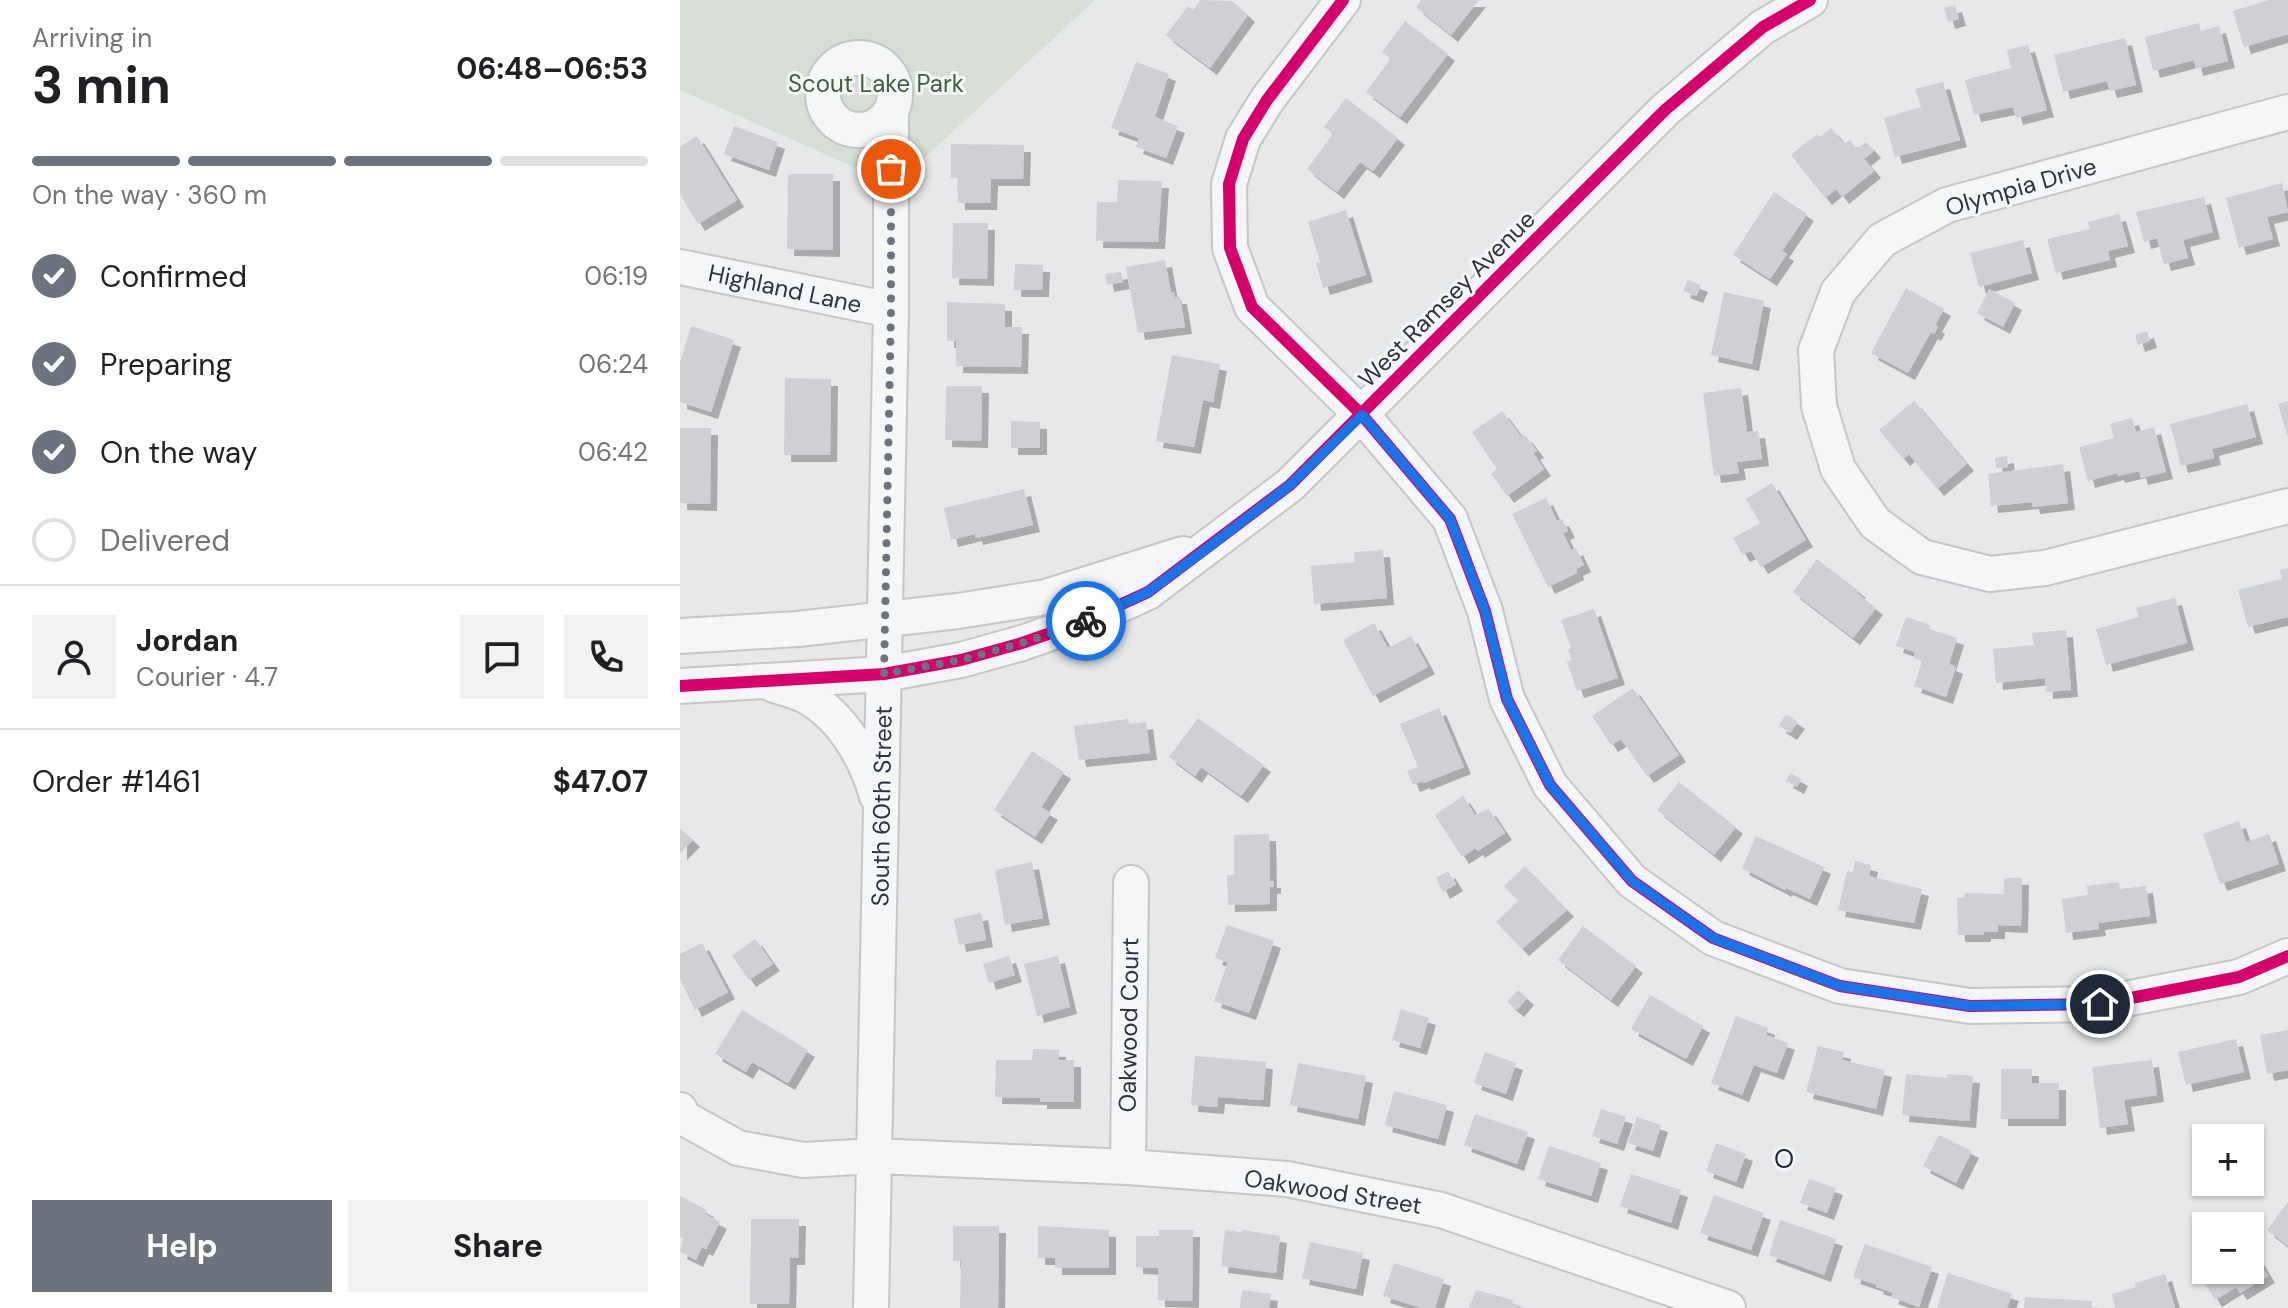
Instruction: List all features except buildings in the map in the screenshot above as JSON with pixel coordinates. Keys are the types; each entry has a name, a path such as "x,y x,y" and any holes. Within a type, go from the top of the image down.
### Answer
{"street":[{"path":"1343,0 1267,100 1243,139 1229,184 1230,248 1252,307 1362,415 1450,519 1485,611 1507,699 1550,785 1632,881 1713,938 1840,986 1970,1006 2100,1004 2239,977 2288,956"},
{"name":"West Ramsey Avenue","path":"680,686 884,674 961,660 1085,621 1148,592 1290,485 1665,110 1763,27 1810,0"},
{"name":"South 60th Street","path":"871,1308 891,310 891,112"},
{"name":"Olympia Drive","path":"2288,112 1947,205 1882,240 1838,292 1816,350 1819,406 1838,469 1875,523 1922,557 1990,574 2045,568 2288,506"},
{"name":"Highland Lane","path":"680,267 891,310"},
{"name":"West Ramsey Avenue","path":"680,636 798,629 1046,597 1210,546"},
{"path":"766,682 804,695 823,708 843,729 855,743 872,779 882,817"},
{"name":"Oakwood Court","path":"1128,1167 1131,883"},
{"name":"Oakwood Street","path":"680,1110 684,1118 738,1148 803,1160 875,1156 1128,1167 1287,1179 1441,1210 1728,1308"}],"green space":[{"name":"Scout Lake Park","path":"680,0 1095,0 895,185 680,90"}],"cycle path":[{"path":"1343,0 1267,100 1243,139 1229,184 1230,248 1252,307 1362,415 1450,519 1485,611 1507,699 1550,785 1632,881 1713,938 1840,986 1970,1006 2100,1004 2239,977 2288,956"},
{"path":"680,686 884,674 961,660 1085,621 1148,592 1290,485 1665,110 1763,27 1810,0"}],"way so far":[{"path":"891,169 884,674 961,660 1086,621"}],"district":[{"name":"O","path":"1785,1159"}],"route":[{"path":"1086,621 1148,592 1210,546 1290,485 1362,415 1450,519 1485,611 1507,699 1550,785 1632,881 1713,938 1840,986 1970,1006 2100,1004"}]}
